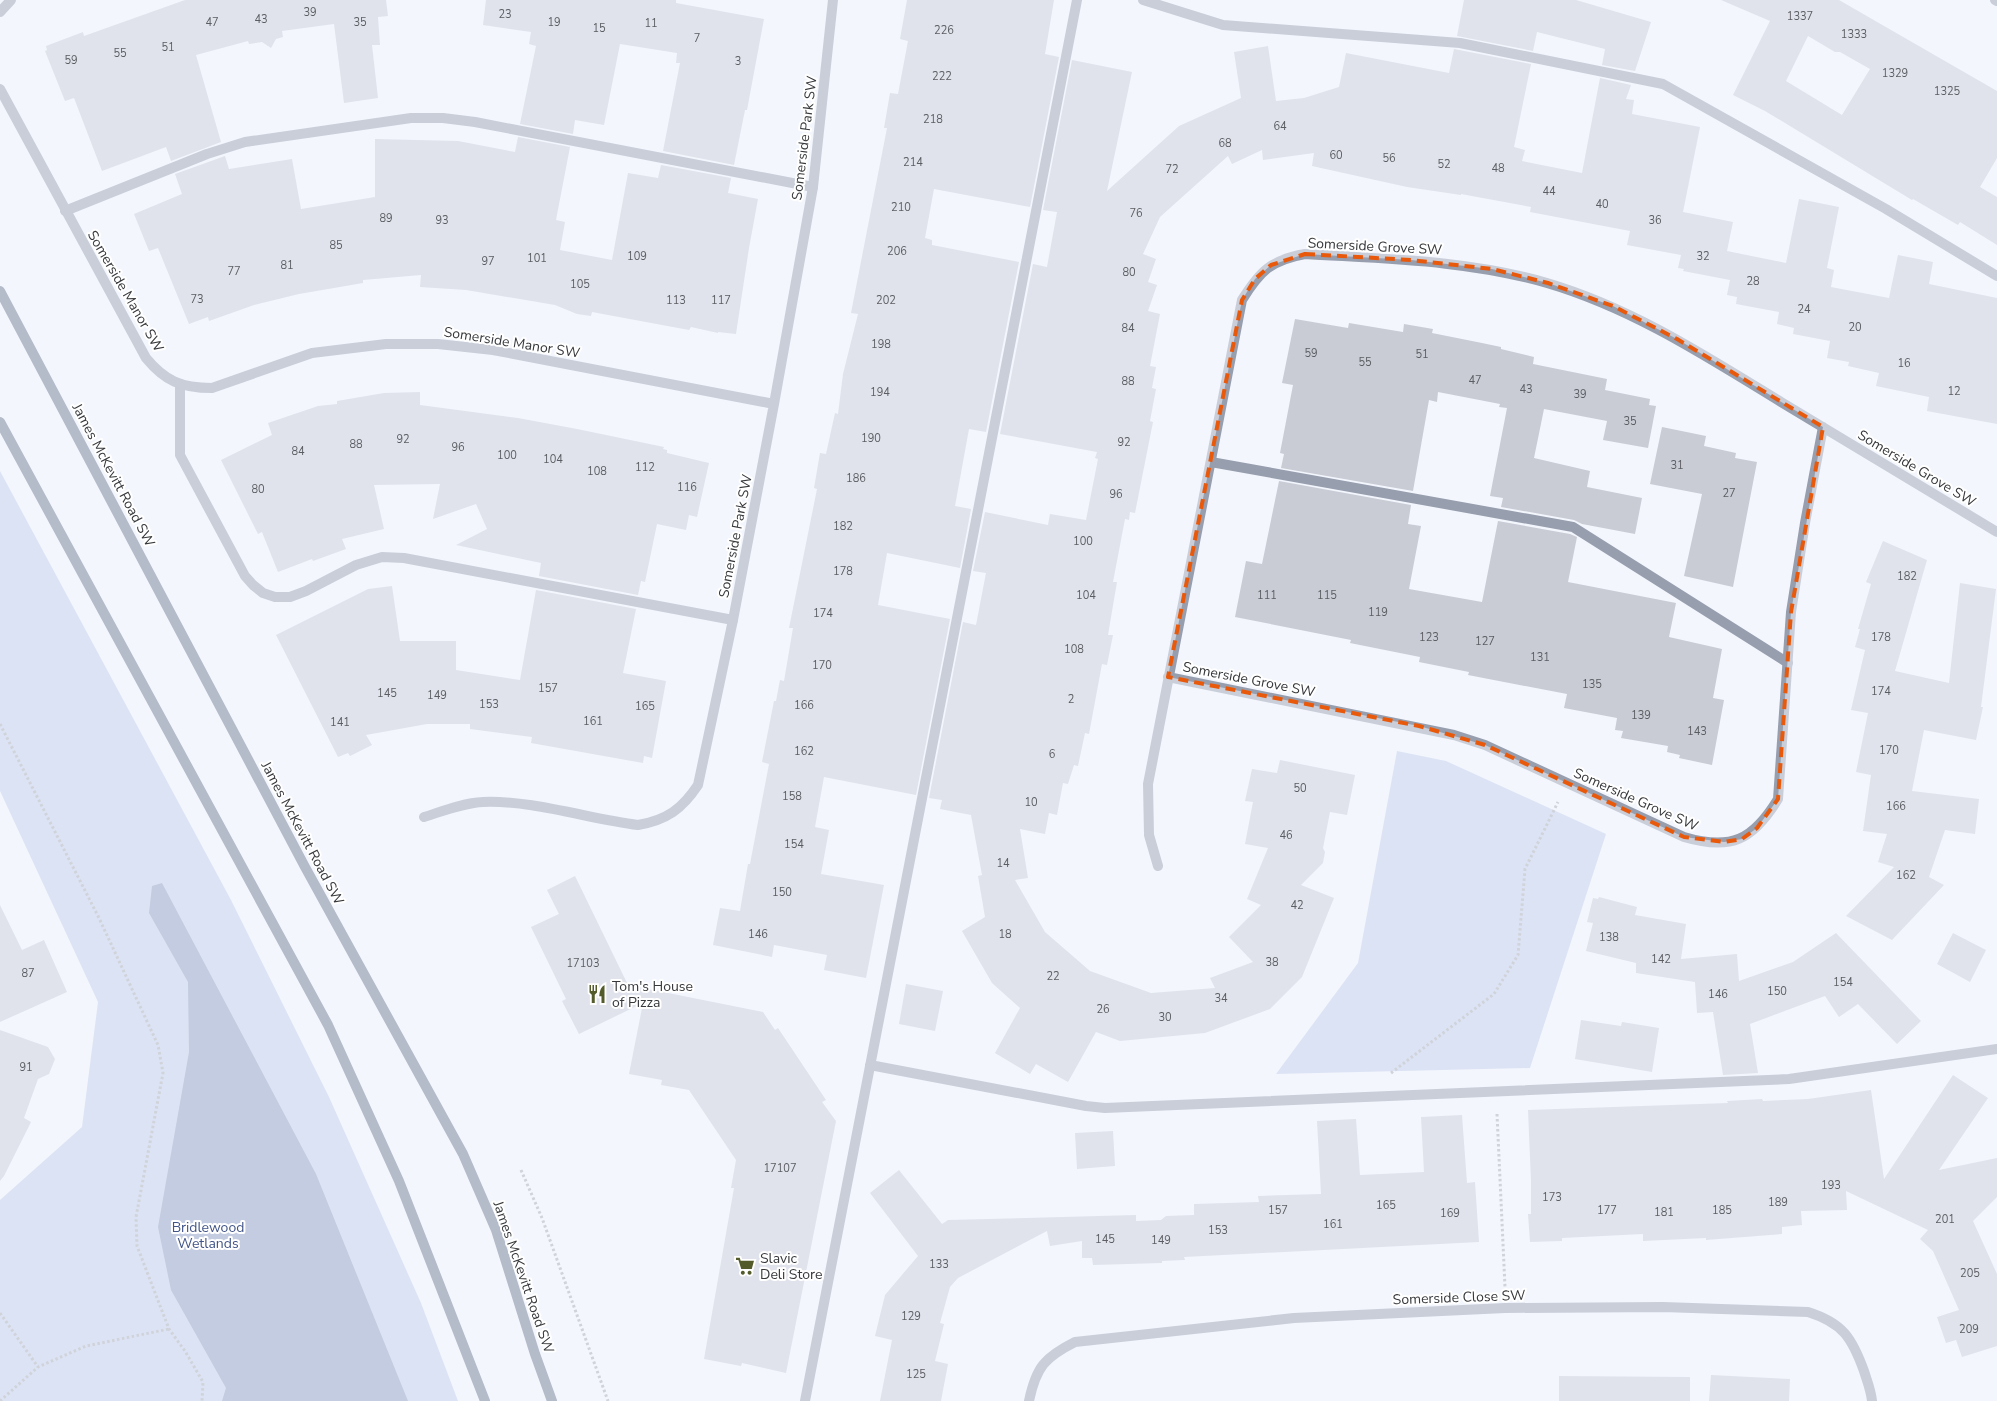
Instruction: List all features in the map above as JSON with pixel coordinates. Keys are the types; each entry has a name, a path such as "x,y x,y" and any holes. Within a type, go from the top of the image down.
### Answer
{"main road":[{"name":"James McKevitt Road SW","path":"0,290 305,867 463,1154 496,1230 535,1354 552,1401"},
{"path":"0,422 328,1025 399,1181 485,1401"}],"street":[{"path":"0,12 10,0"},
{"name":"Somerside Park SW","path":"424,817 482,802 518,804 638,825 653,823 674,813 688,801 698,785 733,620 813,187 833,0"},
{"path":"805,1401 1077,0"},
{"path":"1143,0 1224,25 1460,43 1663,84 1877,204 1997,276"},
{"name":"Somerside Manor SW","path":"0,89 146,358 168,380 195,388 212,388 312,353 386,344 438,344 494,350 774,404"},
{"path":"65,211 207,154 244,142 411,118 443,118 475,122 813,187"},
{"name":"Somerside Grove SW","path":"1823,427 1805,523 1792,612 1778,799 1756,828 1742,838 1724,842 1703,843 1684,837 1485,745 1454,735 1168,677 1242,300 1255,279 1271,265 1289,257 1305,254 1411,260 1483,268 1548,283 1613,306 1677,338 1997,532"},
{"path":"180,384 180,455 245,576 263,592 275,597 290,597 306,591 356,565 382,557 404,558 733,620"},
{"path":"1211,462 1573,527 1788,663"},
{"path":"1158,866 1149,835 1148,784 1168,677"},
{"path":"870,1064 1086,1106 1105,1108 1789,1079 1997,1049"},
{"name":"Somerside Close SW","path":"1029,1401 1032,1388 1040,1370 1051,1355 1075,1342 1294,1318 1505,1308 1662,1307 1808,1312 1824,1317 1846,1333 1856,1348 1872,1401"}],"path":[{"path":"0,724 99,918 158,1046 162,1073 136,1217 138,1246 169,1329 186,1351 203,1382 202,1401"},
{"path":"1386,1096 1385,1078 1494,994 1518,956 1526,869 1568,784"},
{"path":"1496,1092 1505,1308"},
{"path":"521,1170 542,1218 608,1401"},
{"path":"0,1313 38,1367"},
{"path":"0,1401 38,1367 86,1346 169,1329"}],"highlighted area":[{"path":"1305,254 1411,260 1492,269 1548,283 1613,306 1677,339 1823,427 1791,612 1778,799 1757,828 1742,839 1724,842 1684,837 1485,745 1419,726 1168,677 1242,300 1255,279 1271,265"}],"green space":[{"name":"Bridlewood Wetlands","path":"0,471 231,900 329,1097 421,1303 458,1401 0,1401 0,1200 82,1127 98,1002 0,791"},
{"path":"1397,751 1446,761 1606,834 1530,1068 1276,1074 1358,963"}],"shaded area":[{"path":"162,883 316,1174 408,1401 222,1401 226,1388 171,1290 158,1227 189,1052 188,982 149,913 152,886"}],"building":[{"path":"185,0 386,0 388,16 378,17 380,45 372,45 378,98 344,103 334,24 282,31 283,37 276,39 271,48 262,42 249,44 248,41 196,55 221,142 171,161 166,147 102,171 74,98 65,101 45,51 47,50 46,46 83,32 84,36"},
{"path":"486,0 676,0 676,3 764,19 747,110 745,110 734,165 663,151 680,63 676,63 677,53 620,44 604,125 575,120 573,134 520,124 536,46 529,44 531,32 483,25"},
{"path":"907,0 1054,0 1045,54 1059,57 1030,207 934,189 925,238 932,240 932,245 1019,262 986,432 969,429 955,506 971,509 960,568 887,553 878,605 950,619 916,795 824,777 815,827 829,830 821,874 884,885 866,978 824,970 827,955 774,945 772,957 713,945 720,908 740,911 748,864 750,864 769,764 762,762 774,701 776,701 780,680 784,681 793,628 789,628 817,489 814,488 820,453 826,454 835,413 838,414 843,374 858,314 851,313 887,128 884,128 890,93 898,94 908,41 900,39"},
{"path":"1464,0 1576,0 1651,22 1635,71 1602,65 1605,49 1537,32 1533,51 1457,36"},
{"path":"1721,0 1839,0 1997,91 1997,158 1980,187 1997,197 1997,245 1960,222 1958,225 1912,200 1765,111 1733,95 1770,21","holes":["1808,36 1835,52 1840,52 1870,69 1842,115 1786,81"]},
{"path":"1268,46 1276,101 1304,98 1339,87 1346,53 1449,73 1454,49 1531,64 1514,147 1525,150 1522,161 1582,173 1600,78 1631,85 1626,99 1634,100 1632,114 1700,127 1683,212 1733,222 1727,251 1786,263 1799,199 1839,207 1827,268 1834,270 1831,287 1889,298 1898,255 1933,262 1929,284 1997,298 1997,424 1927,411 1929,397 1876,386 1879,373 1848,366 1849,362 1827,358 1830,341 1793,334 1794,328 1777,324 1779,312 1736,304 1737,297 1727,295 1730,280 1683,271 1684,269 1678,268 1681,255 1627,245 1630,231 1530,212 1531,207 1461,194 1407,187 1312,166 1314,153 1263,160 1262,150 1232,164 1228,156 1160,217 1143,254 1156,259 1148,282 1157,285 1148,311 1160,314 1150,366 1156,367 1152,388 1156,389 1150,421 1153,422 1135,513 1130,512 1129,520 1125,519 1113,582 1117,582 1108,635 1113,635 1107,665 1102,664 1089,734 1085,733 1078,766 1074,765 1068,784 1063,783 1057,815 1049,813 1045,834 1020,829 1028,878 1015,880 1045,932 1090,971 1151,993 1215,988 1210,978 1253,962 1229,937 1261,905 1247,899 1268,848 1245,844 1253,802 1245,801 1252,769 1277,773 1280,760 1355,775 1347,815 1330,812 1323,848 1325,852 1323,863 1301,885 1334,898 1302,977 1270,1009 1205,1033 1120,1041 1096,1032 1068,1082 1036,1064 1030,1074 995,1053 1020,1008 992,983 962,931 985,917 978,876 982,875 971,815 940,809 942,800 929,798 963,622 976,625 986,573 973,571 985,512 1048,525 1050,514 1086,520 1098,459 1095,458 1097,452 1000,434 1033,264 1047,267 1057,212 1043,210 1072,60 1132,72 1107,191 1179,126 1241,98 1234,52"},
{"path":"518,137 570,147 556,220 565,222 560,250 612,260 628,173 658,178 661,165 731,178 728,193 758,199 736,334 718,333 691,327 689,330 592,312 591,316 577,314 555,305 466,290 420,287 421,275 363,280 363,283 299,294 254,305 209,321 208,317 189,324 158,248 149,251 134,214 182,194 175,174 225,156 229,169 292,159 301,209 375,197 375,139 458,141 515,152"},
{"path":"1295,319 1348,328 1349,323 1403,332 1404,324 1433,329 1432,333 1501,347 1501,349 1534,357 1533,364 1607,379 1605,390 1650,399 1649,405 1656,406 1648,448 1603,440 1607,421 1544,409 1534,458 1590,471 1587,487 1642,498 1635,534 1582,524 1574,520 1501,507 1503,498 1490,496 1507,408 1499,407 1500,404 1438,392 1437,402 1429,400 1413,491 1281,468 1284,454 1280,453 1293,385 1282,383"},
{"path":"420,392 420,405 518,418 577,429 664,447 663,449 667,450 667,453 709,463 697,517 689,515 686,530 657,524 645,582 641,581 638,595 539,576 541,563 456,545 487,529 476,504 433,519 440,484 374,485 384,529 342,539 346,549 278,572 262,532 258,534 221,460 272,435 268,423 318,406 337,404 337,401 384,393"},
{"path":"1662,427 1706,436 1704,446 1736,453 1735,458 1757,462 1733,587 1684,576 1702,494 1650,484"},
{"path":"1279,481 1411,505 1408,524 1421,526 1409,589 1482,602 1498,521 1570,534 1577,537 1568,582 1676,603 1669,637 1722,649 1713,698 1724,700 1712,765 1679,758 1680,755 1667,752 1668,746 1621,738 1623,731 1615,730 1617,718 1564,708 1567,694 1468,675 1469,672 1419,662 1420,657 1350,643 1351,640 1235,617 1246,561 1262,564"},
{"path":"1883,541 1927,560 1895,671 1949,683 1960,583 1996,589 1981,707 1983,707 1976,740 1924,730 1912,791 1979,799 1975,834 1945,830 1929,877 1944,885 1892,940 1846,916 1894,867 1878,862 1887,834 1863,831 1871,775 1856,772 1868,713 1851,710 1865,650 1855,647 1860,629 1858,629 1871,584 1866,582"},
{"path":"392,586 400,641 456,641 456,670 520,680 536,590 636,609 623,673 666,681 652,758 644,756 643,763 531,743 532,737 470,729 470,724 427,724 366,735 372,745 350,756 348,753 338,757 276,635 368,589"},
{"path":"575,876 628,985 763,1012 775,1030 778,1028 826,1100 822,1102 836,1121 786,1373 742,1363 741,1366 704,1359 734,1188 731,1188 736,1160 689,1090 661,1085 662,1080 629,1074 643,1003 579,1034 562,1001 566,999 531,927 559,914 547,890"},
{"path":"1599,897 1637,907 1635,915 1686,924 1681,959 1737,954 1739,981 1793,962 1836,933 1921,1021 1897,1044 1858,1004 1839,1017 1825,996 1750,1024 1758,1073 1723,1075 1713,1012 1697,1013 1695,982 1636,973 1636,963 1586,951 1593,923 1587,922 1593,898 1598,899"},
{"path":"0,905 22,950 44,940 67,992 0,1022"},
{"path":"1953,933 1986,950 1970,982 1937,964"},
{"path":"906,984 943,991 935,1031 899,1024"},
{"path":"1581,1020 1621,1026 1622,1022 1659,1028 1652,1072 1575,1059"},
{"path":"0,1030 48,1047 55,1059 49,1074 38,1079 24,1118 31,1122 0,1181"},
{"path":"1953,1075 1988,1098 1939,1170 1997,1158 1997,1197 1973,1221 1997,1274 1997,1346 1962,1357 1956,1340 1946,1343 1937,1317 1959,1310 1933,1251 1920,1239 1928,1230 1846,1191 1847,1210 1801,1211 1802,1225 1782,1227 1782,1234 1706,1240 1706,1238 1643,1241 1643,1234 1562,1238 1562,1241 1530,1242 1528,1214 1531,1214 1531,1181 1528,1110 1728,1103 1727,1101 1762,1099 1763,1101 1808,1099 1871,1090 1884,1179"},
{"path":"1462,1115 1467,1183 1475,1182 1479,1242 1184,1257 1185,1260 1162,1261 1162,1263 1093,1265 1092,1258 1082,1258 1082,1241 1050,1246 1047,1231 958,1278 950,1287 940,1323 944,1324 935,1361 948,1364 941,1401 880,1401 892,1340 875,1336 885,1295 918,1256 870,1193 899,1170 942,1224 948,1220 1136,1215 1136,1221 1161,1220 1166,1216 1194,1215 1194,1204 1259,1202 1258,1196 1321,1194 1317,1121 1356,1119 1360,1175 1424,1172 1421,1117"},
{"path":"1113,1131 1115,1166 1077,1169 1075,1133"},
{"path":"1711,1375 1790,1379 1789,1401 1709,1401"},
{"path":"1559,1376 1690,1377 1690,1401 1559,1401"}],"place":[{"name":"Tom's House of Pizza","path":"597,994"},
{"name":"Slavic Deli Store","path":"745,1266"}]}
